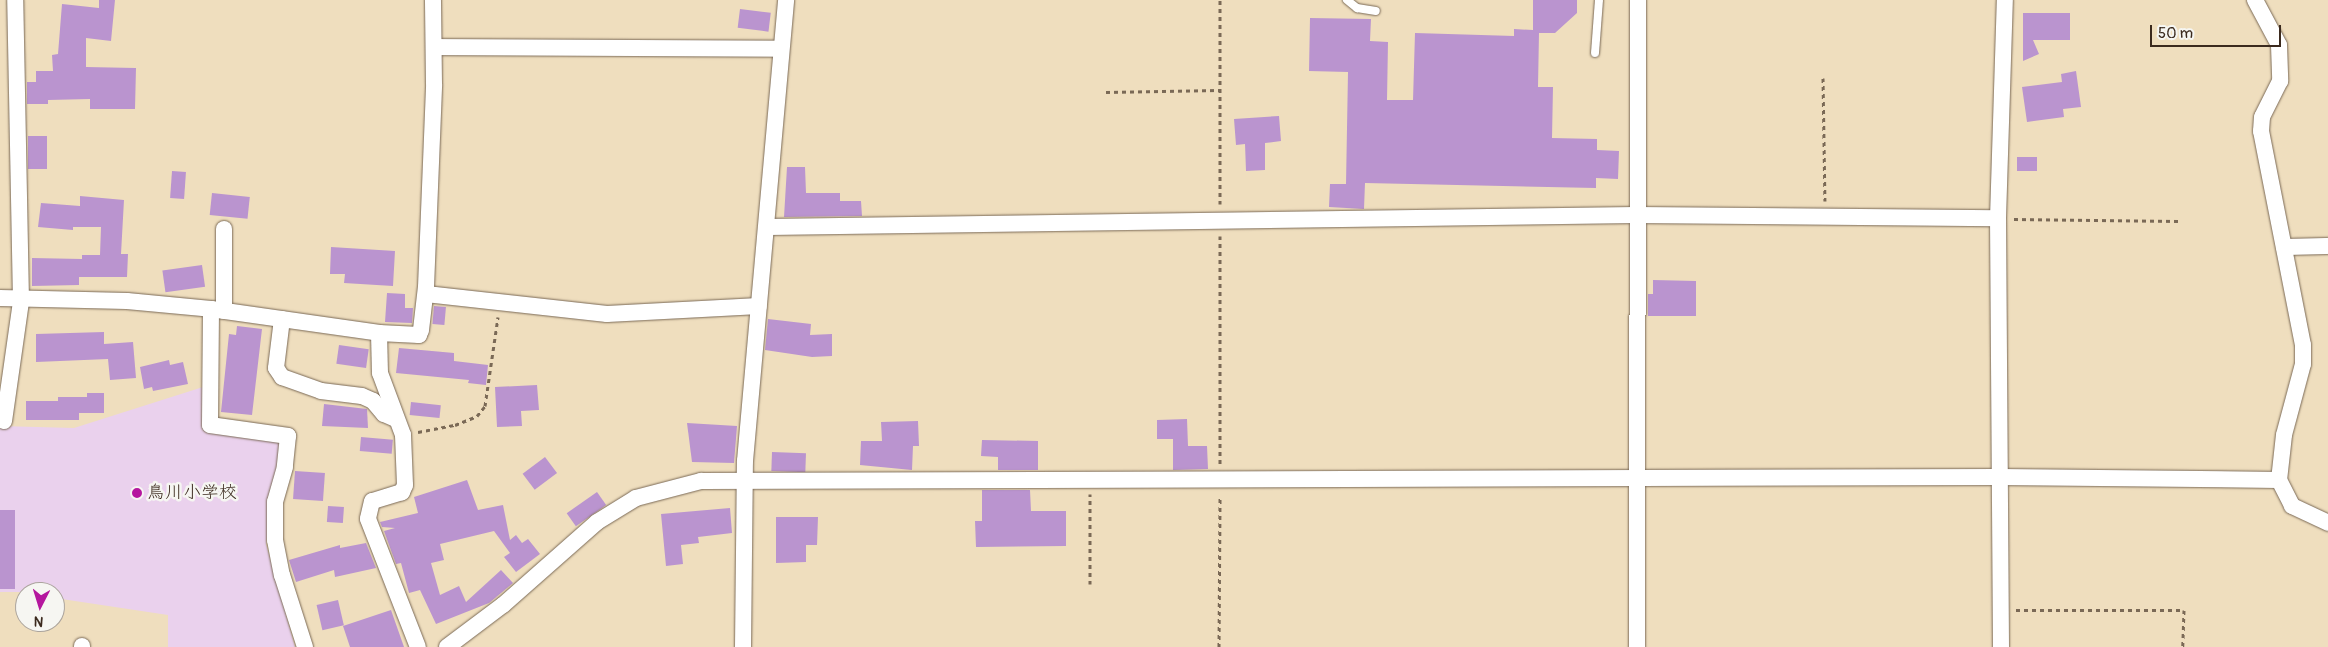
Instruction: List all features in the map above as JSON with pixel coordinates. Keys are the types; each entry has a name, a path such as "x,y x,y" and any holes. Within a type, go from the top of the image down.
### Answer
{"street":[{"path":"4,420 21,301 7,45 15,0"},
{"path":"0,298 21,301 127,301 218,310 379,333 419,335 426,294 434,47 433,0"},
{"path":"742,647 744,483 759,306 768,227 786,0"},
{"path":"1637,647 1636,215 1638,0"},
{"path":"2001,647 1998,218 2005,0"},
{"path":"2254,0 2279,44 2280,81 2262,117 2260,131 2303,344 2303,364 2284,435 2279,480 2292,506 2328,523"},
{"path":"434,47 781,49"},
{"path":"768,227 1636,215 1998,218"},
{"path":"224,229 210,424 288,436 285,467 276,502 275,540 282,575 305,647"},
{"path":"2284,247 2328,246"},
{"path":"426,294 607,314 759,306"},
{"path":"282,319 276,368 282,377 321,391 362,396 373,401 384,414 396,419"},
{"path":"379,333 380,373 403,435 405,485 402,492 372,500 368,519 418,647"},
{"path":"447,647 502,605 597,522 636,498 701,481 722,479 744,483 2000,477 2279,480"}],"lane":[{"path":"1347,0 1357,8 1376,11"},
{"path":"1595,53 1599,0"}],"path":[{"path":"1219,647 1220,0"},
{"path":"1823,78 1825,217"},
{"path":"1106,92 1219,90"},
{"path":"1998,218 2178,222"},
{"path":"403,435 455,425 476,416 485,406 500,302"},
{"path":"1090,481 1090,584"},
{"path":"2001,610 2184,610 2183,647"}],"shaded area":[{"name":"鳥川小学校","path":"203,387 203,429 280,442 266,544 295,647 168,647 168,615 65,600 65,582 15,582 15,592 0,592 0,426 74,428"}],"building":[{"path":"99,0 115,0 111,41 86,38 86,67 136,68 135,109 90,109 90,99 48,100 48,104 27,104 27,82 36,82 36,71 53,71 52,55 58,54 62,4 99,8"},
{"path":"1533,0 1577,0 1577,13 1555,33 1539,33 1538,87 1553,87 1552,138 1597,139 1597,150 1619,151 1618,179 1596,178 1596,188 1365,183 1364,209 1329,207 1330,184 1346,184 1348,72 1309,71 1310,18 1371,19 1370,41 1388,42 1387,100 1413,100 1415,33 1514,36 1514,29 1533,30"},
{"path":"740,9 771,13 768,32 738,28"},
{"path":"2023,13 2070,13 2070,40 2033,40 2039,54 2023,61"},
{"path":"2076,71 2081,107 2063,109 2064,117 2027,122 2022,87 2062,82 2061,74"},
{"path":"1279,116 1281,141 1265,143 1265,170 1246,171 1245,144 1236,145 1234,119"},
{"path":"28,136 47,136 47,169 28,169"},
{"path":"2017,157 2037,157 2037,171 2017,171"},
{"path":"787,167 805,167 806,193 840,193 840,201 861,201 862,216 784,217"},
{"path":"172,171 186,172 184,199 170,198"},
{"path":"212,193 250,197 247,219 210,215"},
{"path":"80,196 124,200 121,254 128,254 127,277 79,277 79,285 32,286 32,258 82,259 82,255 100,255 101,227 73,227 73,230 38,227 41,203 80,206"},
{"path":"331,247 395,251 393,286 344,283 345,274 330,274"},
{"path":"202,265 205,287 165,292 162,271"},
{"path":"1653,280 1696,281 1696,316 1648,316 1648,294 1653,294"},
{"path":"387,293 405,294 405,308 413,308 412,323 385,322"},
{"path":"434,306 446,307 444,325 432,324"},
{"path":"768,319 811,324 810,335 832,334 832,356 812,357 765,350"},
{"path":"237,326 262,329 252,415 221,412 229,334 236,335"},
{"path":"104,332 104,344 133,342 136,378 110,380 108,359 36,362 36,334"},
{"path":"339,345 369,349 366,368 336,364"},
{"path":"399,348 454,353 454,361 488,365 486,385 468,383 469,380 396,373"},
{"path":"169,360 170,365 183,362 188,384 153,391 152,387 144,389 140,367"},
{"path":"537,385 539,410 521,411 522,426 497,427 495,387"},
{"path":"87,393 104,393 104,413 79,413 79,420 26,420 26,401 58,401 58,397 87,397"},
{"path":"411,402 441,405 439,418 410,415"},
{"path":"324,404 367,409 368,428 322,426"},
{"path":"1187,419 1188,446 1207,446 1208,469 1173,470 1173,439 1157,439 1157,420"},
{"path":"918,421 919,446 913,446 912,470 860,465 861,441 882,441 881,422"},
{"path":"687,423 737,426 734,463 692,462"},
{"path":"361,437 393,440 392,454 360,451"},
{"path":"982,440 1038,441 1038,470 998,470 998,457 981,456"},
{"path":"772,452 806,453 805,472 771,471"},
{"path":"545,457 557,473 535,490 523,474"},
{"path":"295,471 325,473 323,501 293,499"},
{"path":"467,480 478,510 503,505 510,540 516,535 522,543 528,539 540,554 516,572 504,557 510,553 494,531 440,544 444,560 431,563 440,595 459,586 466,602 501,570 513,583 489,603 436,624 420,590 409,593 401,563 396,564 384,531 395,528 382,527 380,522 418,513 414,497"},
{"path":"982,490 1030,490 1031,511 1066,511 1066,546 976,547 975,521 982,521"},
{"path":"597,492 606,505 576,526 567,513"},
{"path":"328,506 344,507 343,523 327,522"},
{"path":"730,508 732,533 698,537 699,543 681,545 683,564 666,566 661,514"},
{"path":"0,510 15,510 15,589 0,589"},
{"path":"776,517 818,517 817,545 806,545 806,562 776,563"},
{"path":"366,543 376,568 335,577 334,570 296,582 289,560 340,545 340,548"},
{"path":"338,600 344,625 322,630 317,605"},
{"path":"391,610 404,647 350,647 343,626"}],"place":[{"name":"鳥川小学校","path":"137,493"}]}
